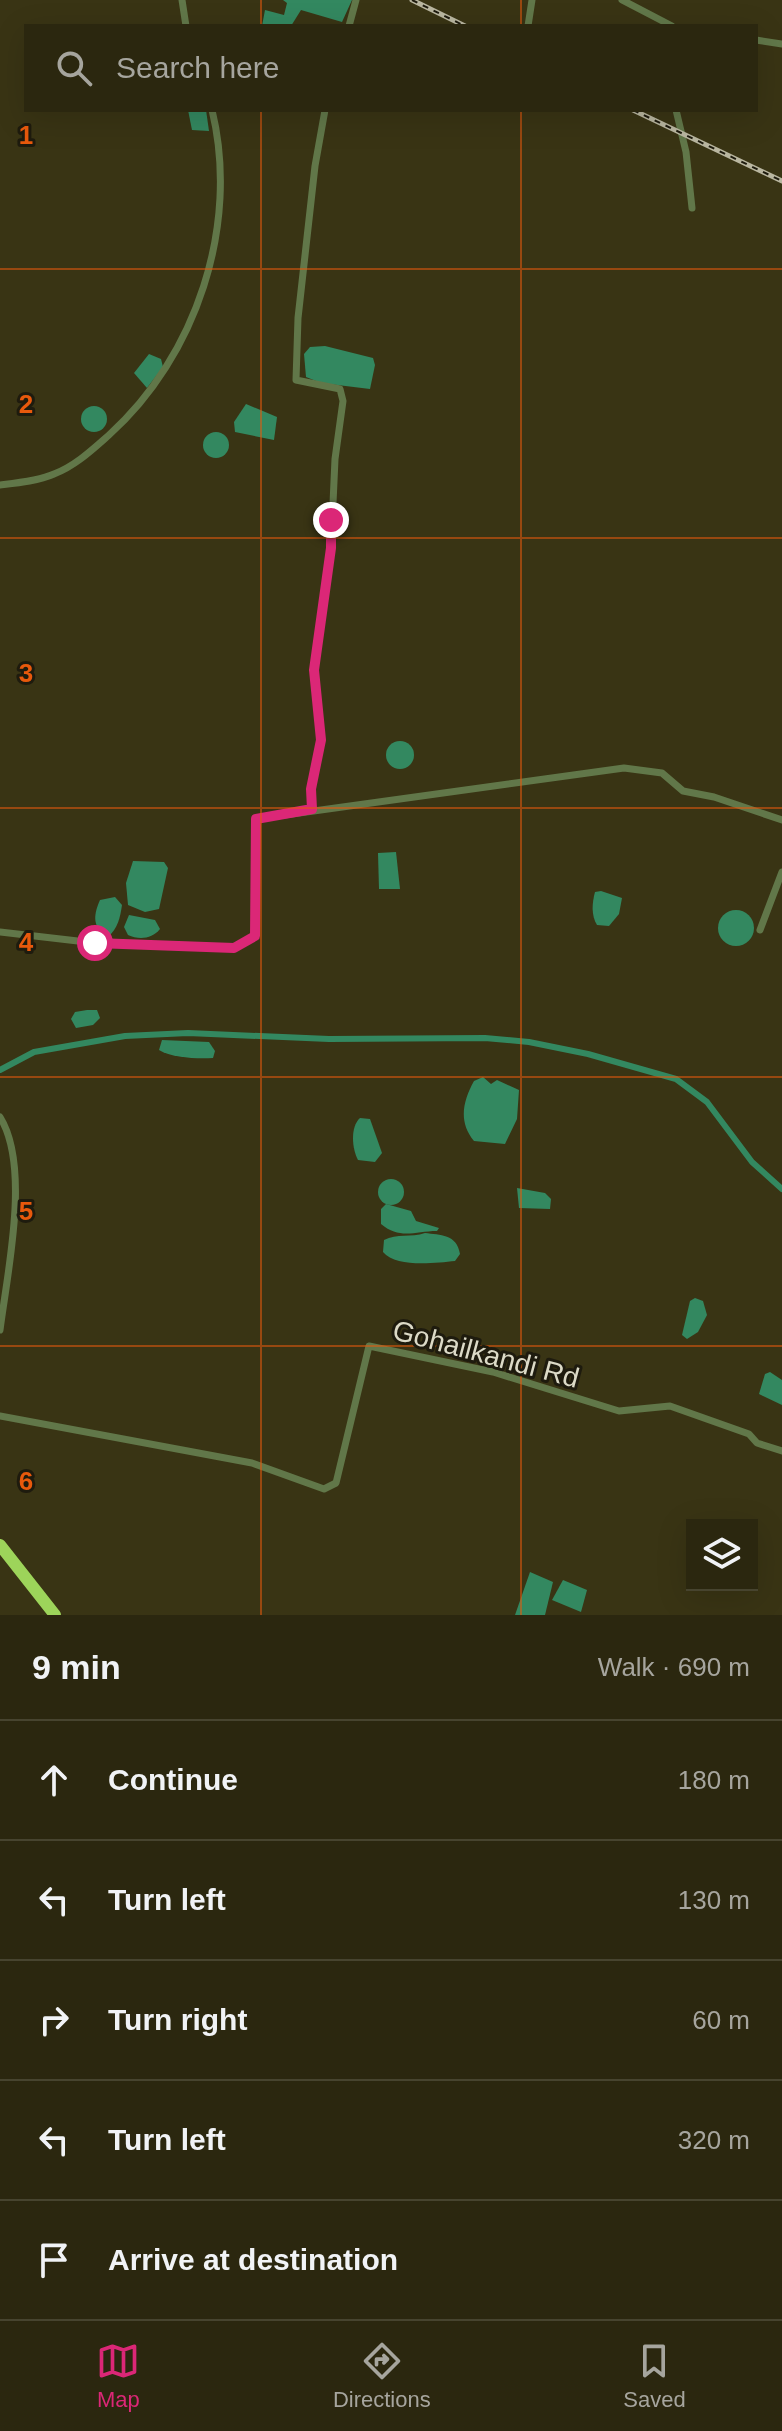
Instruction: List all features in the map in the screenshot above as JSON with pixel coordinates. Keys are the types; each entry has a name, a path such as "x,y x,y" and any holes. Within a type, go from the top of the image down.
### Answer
{"highway":[{"path":"0,1545 55,1615"}],"street":[{"path":"182,0 186,24"},
{"path":"350,24 356,0"},
{"path":"528,24 532,0"},
{"path":"622,0 640,4 668,24"},
{"path":"758,40 782,44"},
{"path":"0,485 53,475 82,459 151,390 183,338 211,265 217,235 218,167 212,112"},
{"path":"312,809 311,789 321,740 314,670 331,548 335,459 343,401 340,389 296,380 298,318 315,166 325,112"},
{"path":"676,112 686,152 692,208"},
{"path":"0,932 95,943 234,948 255,936 256,819 312,809 381,804 416,796 624,768 662,773 683,791 714,797 782,820"},
{"path":"760,930 782,872"},
{"path":"0,1117 12,1151 14,1180 11,1245 0,1330"},
{"name":"Gohailkandi Rd","path":"0,1416 252,1463 324,1489 336,1483 369,1346 493,1372 619,1411 670,1406 749,1434 757,1443 782,1451"}],"shaded area":[{"path":"283,0 352,0 342,22 301,10 292,24 262,24 265,10 284,15 287,3"},
{"path":"188,112 206,112 209,131 192,130"},
{"path":"325,346 373,358 375,365 370,389 321,383 306,377 304,354 310,347"},
{"path":"149,354 161,359 163,367 147,388 134,373"},
{"path":"246,404 277,417 274,440 235,432 234,422"},
{"path":"94,406 103,410 107,419 103,428 94,432 85,428 81,419 85,410"},
{"path":"216,432 225,436 229,445 225,454 216,458 207,454 203,445 207,436"},
{"path":"400,741 410,745 414,755 410,765 400,769 390,765 386,755 390,745"},
{"path":"396,852 400,889 379,889 378,853"},
{"path":"133,861 164,862 168,868 159,909 145,912 128,905 126,883"},
{"path":"595,892 622,898 619,914 609,926 597,925 594,917"},
{"path":"115,897 122,905 116,926 108,937 97,927 95,914 100,900"},
{"path":"736,910 748,916 754,928 748,940 736,946 724,940 718,928 724,916"},
{"path":"129,915 155,920 160,929 145,938 128,935 124,927"},
{"path":"97,1010 100,1018 93,1025 76,1028 71,1019 75,1012"},
{"path":"162,1040 209,1042 215,1051 213,1058 178,1056 159,1050"},
{"path":"483,1077 491,1084 497,1080 519,1090 517,1119 505,1144 474,1141 466,1126 464,1111 467,1096 474,1081"},
{"path":"360,1118 370,1119 382,1153 375,1162 358,1160 356,1155 353,1132"},
{"path":"391,1179 400,1183 404,1192 400,1201 391,1205 382,1201 378,1192 382,1183"},
{"path":"517,1188 545,1193 551,1199 550,1209 519,1208"},
{"path":"386,1204 411,1211 416,1221 439,1228 437,1231 408,1234 388,1229 381,1224 381,1209"},
{"path":"425,1233 452,1239 460,1254 455,1261 406,1262 383,1252 384,1240"},
{"path":"695,1298 703,1301 707,1315 698,1332 687,1339 682,1335 690,1301"},
{"path":"770,1372 782,1380 782,1405 759,1394 765,1374"},
{"path":"530,1572 553,1582 545,1615 515,1615"},
{"path":"563,1580 587,1590 581,1612 552,1600"}],"waterway":[{"path":"0,1070 34,1052 125,1036 188,1033 329,1039 485,1038 529,1042 588,1054 676,1079 707,1102 752,1162 782,1189"}],"railway":[{"path":"412,0 461,24"},
{"path":"637,112 782,181"}],"route":[{"path":"95,943 234,948 255,936 256,819 312,809 311,789 321,740 314,670 331,548 331,520"}]}
